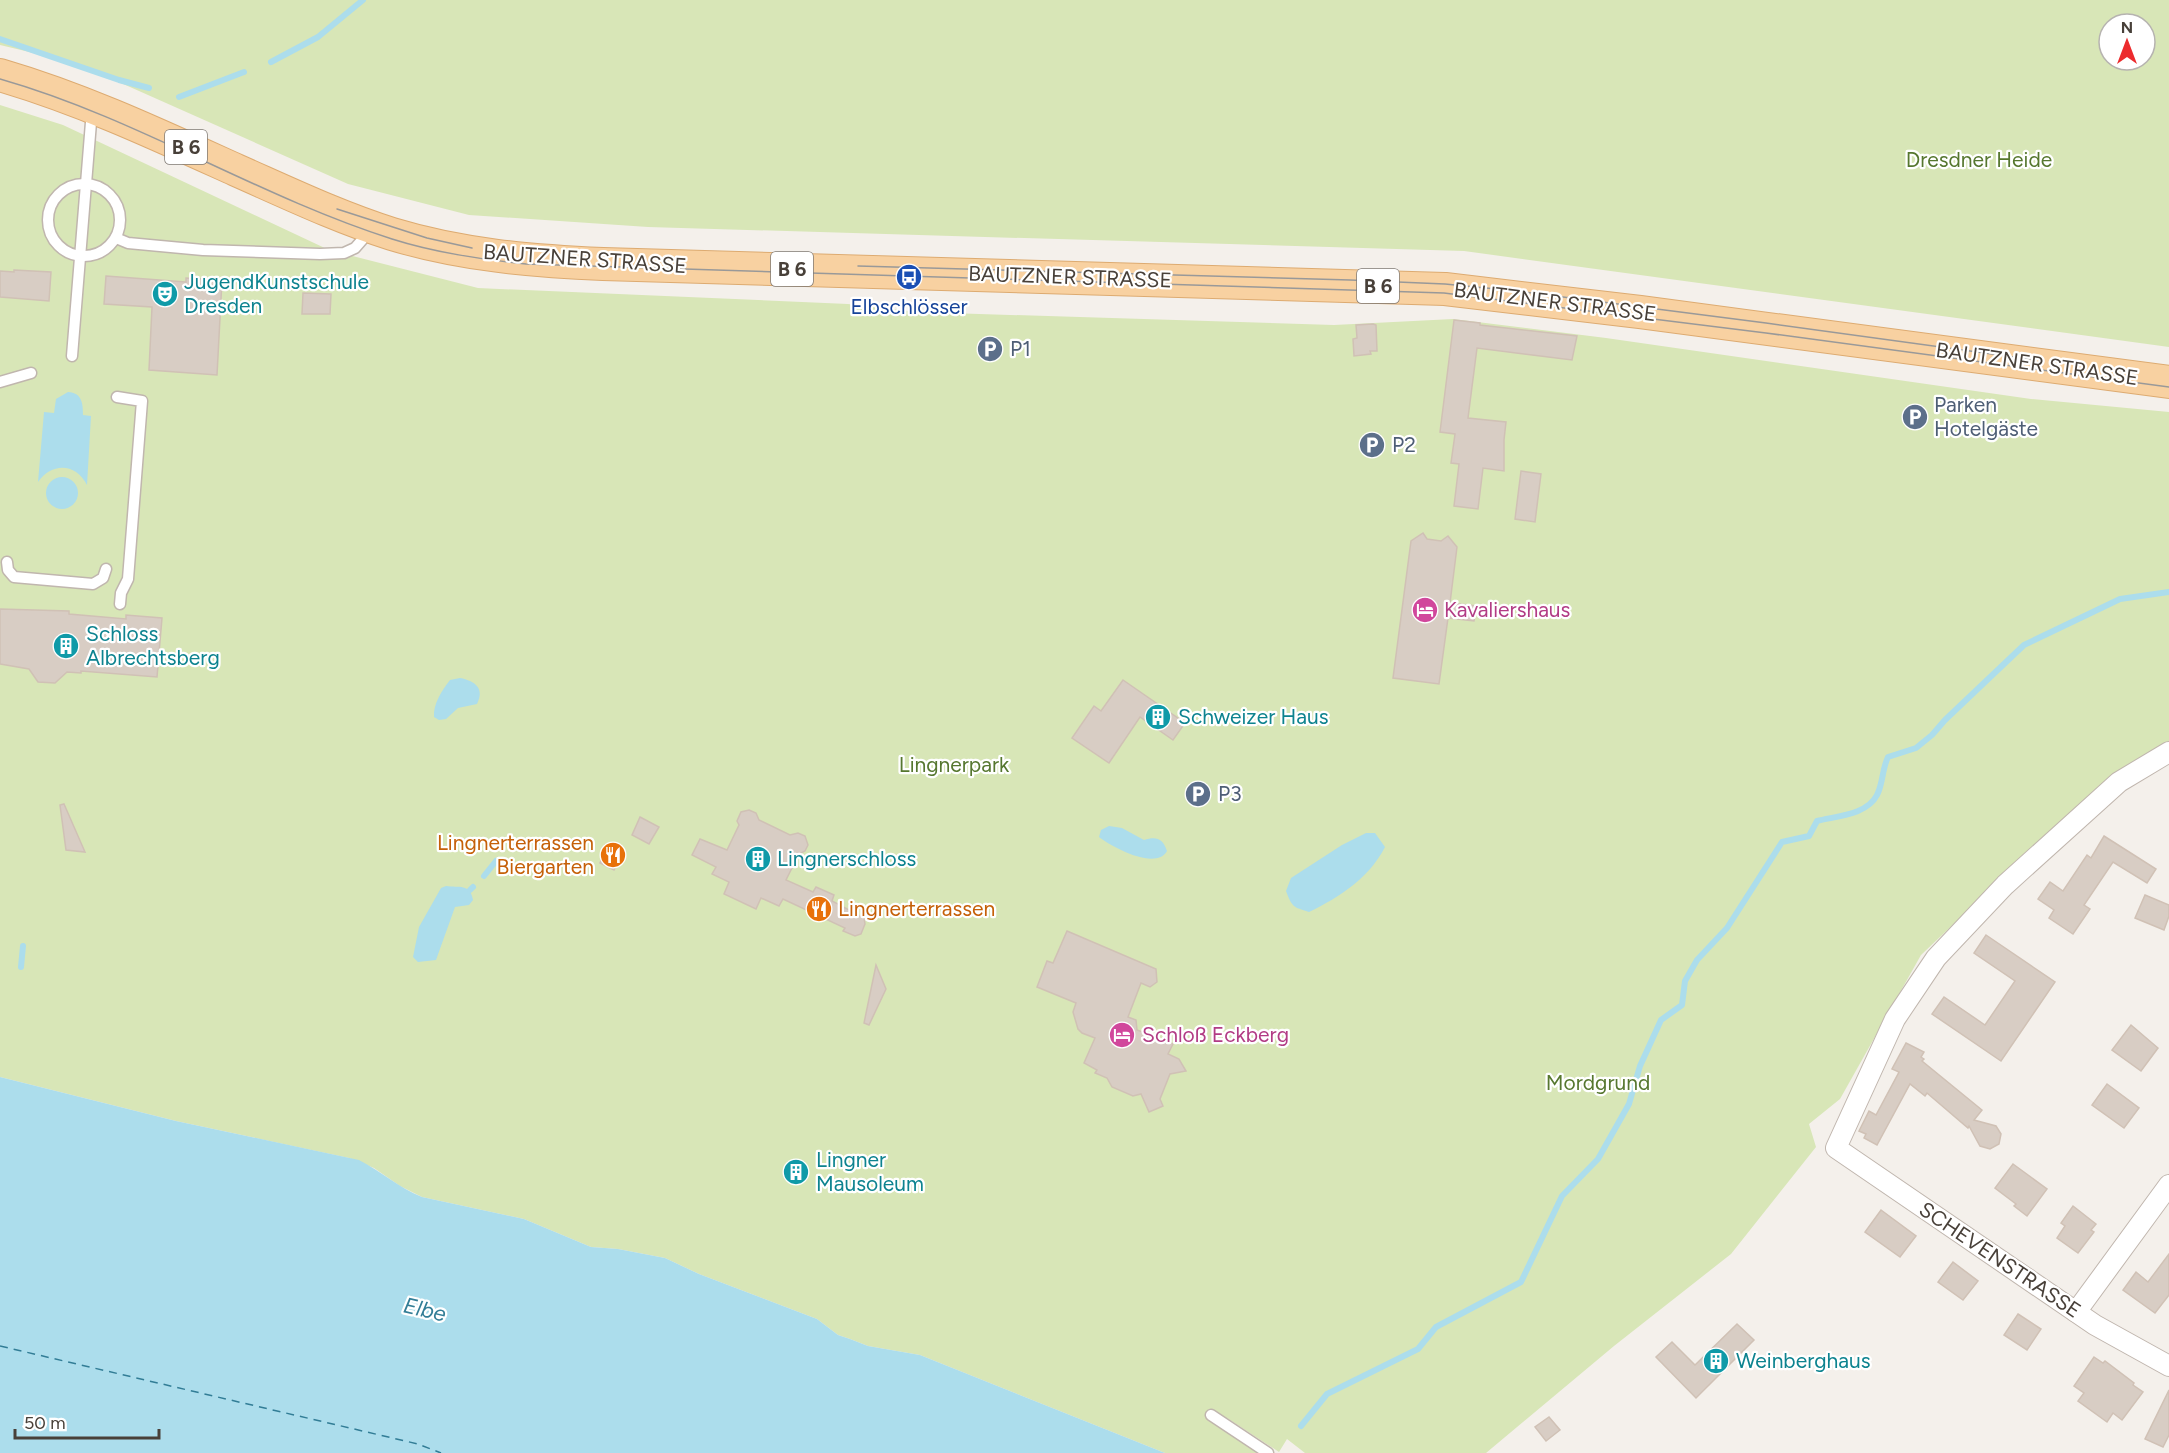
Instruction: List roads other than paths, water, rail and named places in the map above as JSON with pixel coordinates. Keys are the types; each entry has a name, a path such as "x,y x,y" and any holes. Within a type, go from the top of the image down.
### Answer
{"main road":[{"name":"BAUTZNER STRASSE","path":"0,75 93,107 368,226 455,250 542,261 1445,289 1640,312 2169,382"}],"street":[{"name":"SCHEVENSTRASSE","path":"2169,752 2120,782 2005,885 1936,958 1895,1019 1836,1148 2095,1325 2169,1366"},
{"path":"2076,1312 2169,1185"}],"lane":[{"path":"72,356 93,107"},
{"path":"73,185 98,186 116,203 120,214 120,227 116,238 101,253 80,257 68,253 58,246 47,224 48,211 53,200 73,185"},
{"path":"116,238 128,243 203,250 344,253 355,248 363,240 368,226"},
{"path":"0,382 31,373"},
{"path":"117,397 142,401 128,579 121,593 120,604"},
{"path":"7,562 8,570 14,577 93,584 103,578 106,568"},
{"path":"1211,1415 1268,1453"}],"water":[{"path":"68,392 76,394 81,399 83,415 91,416 87,485 77,472 64,468 50,471 38,482 44,412 54,413 56,399"},
{"path":"62,477 73,482 78,493 73,504 62,509 51,504 46,493 51,482"},
{"path":"460,678 477,686 480,694 477,704 458,708 446,719 439,720 434,717 439,697 450,680"},
{"path":"1109,826 1122,828 1144,840 1158,839 1167,851 1161,857 1154,859 1123,851 1099,837 1101,830"},
{"path":"1366,833 1375,833 1385,847 1371,868 1342,893 1309,912 1294,906 1286,891 1291,878 1342,845"},
{"path":"446,886 467,889 473,900 469,905 455,907 436,960 418,962 413,957 419,927 441,888"},
{"name":"Elbe","path":"0,1077 176,1121 359,1160 422,1197 524,1219 591,1247 618,1249 665,1258 699,1274 817,1319 838,1335 868,1346 920,1355 1165,1453 0,1453"}],"waterway":[{"path":"271,62 318,37 363,0"},
{"path":"0,39 149,88"},
{"path":"179,97 244,72"},
{"path":"1301,1426 1327,1394 1418,1349 1436,1327 1521,1282 1562,1196 1598,1159 1629,1104 1640,1066 1661,1020 1682,1005 1685,981 1697,960 1727,928 1782,842 1809,836 1817,821 1850,814 1866,807 1879,791 1888,757 1916,748 1932,735 2024,645 2120,599 2169,592"},
{"path":"484,876 496,861"},
{"path":"470,890 473,887"},
{"path":"21,967 23,946"}],"tram line":[{"path":"0,79 100,114 342,221 409,244 475,258 526,264 1444,293 2169,387"},
{"path":"337,209 427,238 472,248"},
{"path":"858,266 1445,284 1766,323 2035,360"}],"place":[{"name":"Elbschlösser","path":"909,277"},
{"name":"JugendKunstschule Dresden","path":"165,294"},
{"name":"P1","path":"990,349"},
{"name":"Parken Hotelgäste","path":"1915,417"},
{"name":"P2","path":"1372,445"},
{"name":"Kavaliershaus","path":"1425,610"},
{"name":"Schloss Albrechtsberg","path":"66,646"},
{"name":"Schweizer Haus","path":"1158,717"},
{"name":"P3","path":"1198,794"},
{"name":"Lingnerterrassen Biergarten","path":"613,855"},
{"name":"Lingnerschloss","path":"758,859"},
{"name":"Lingnerterrassen","path":"819,909"},
{"name":"Schloß Eckberg","path":"1122,1035"},
{"name":"Lingner Mausoleum","path":"796,1172"},
{"name":"Weinberghaus","path":"1716,1361"}],"park label":[{"name":"Dresdner Heide","path":"1979,160"},
{"name":"Lingnerpark","path":"954,765"},
{"name":"Mordgrund","path":"1598,1083"}]}
